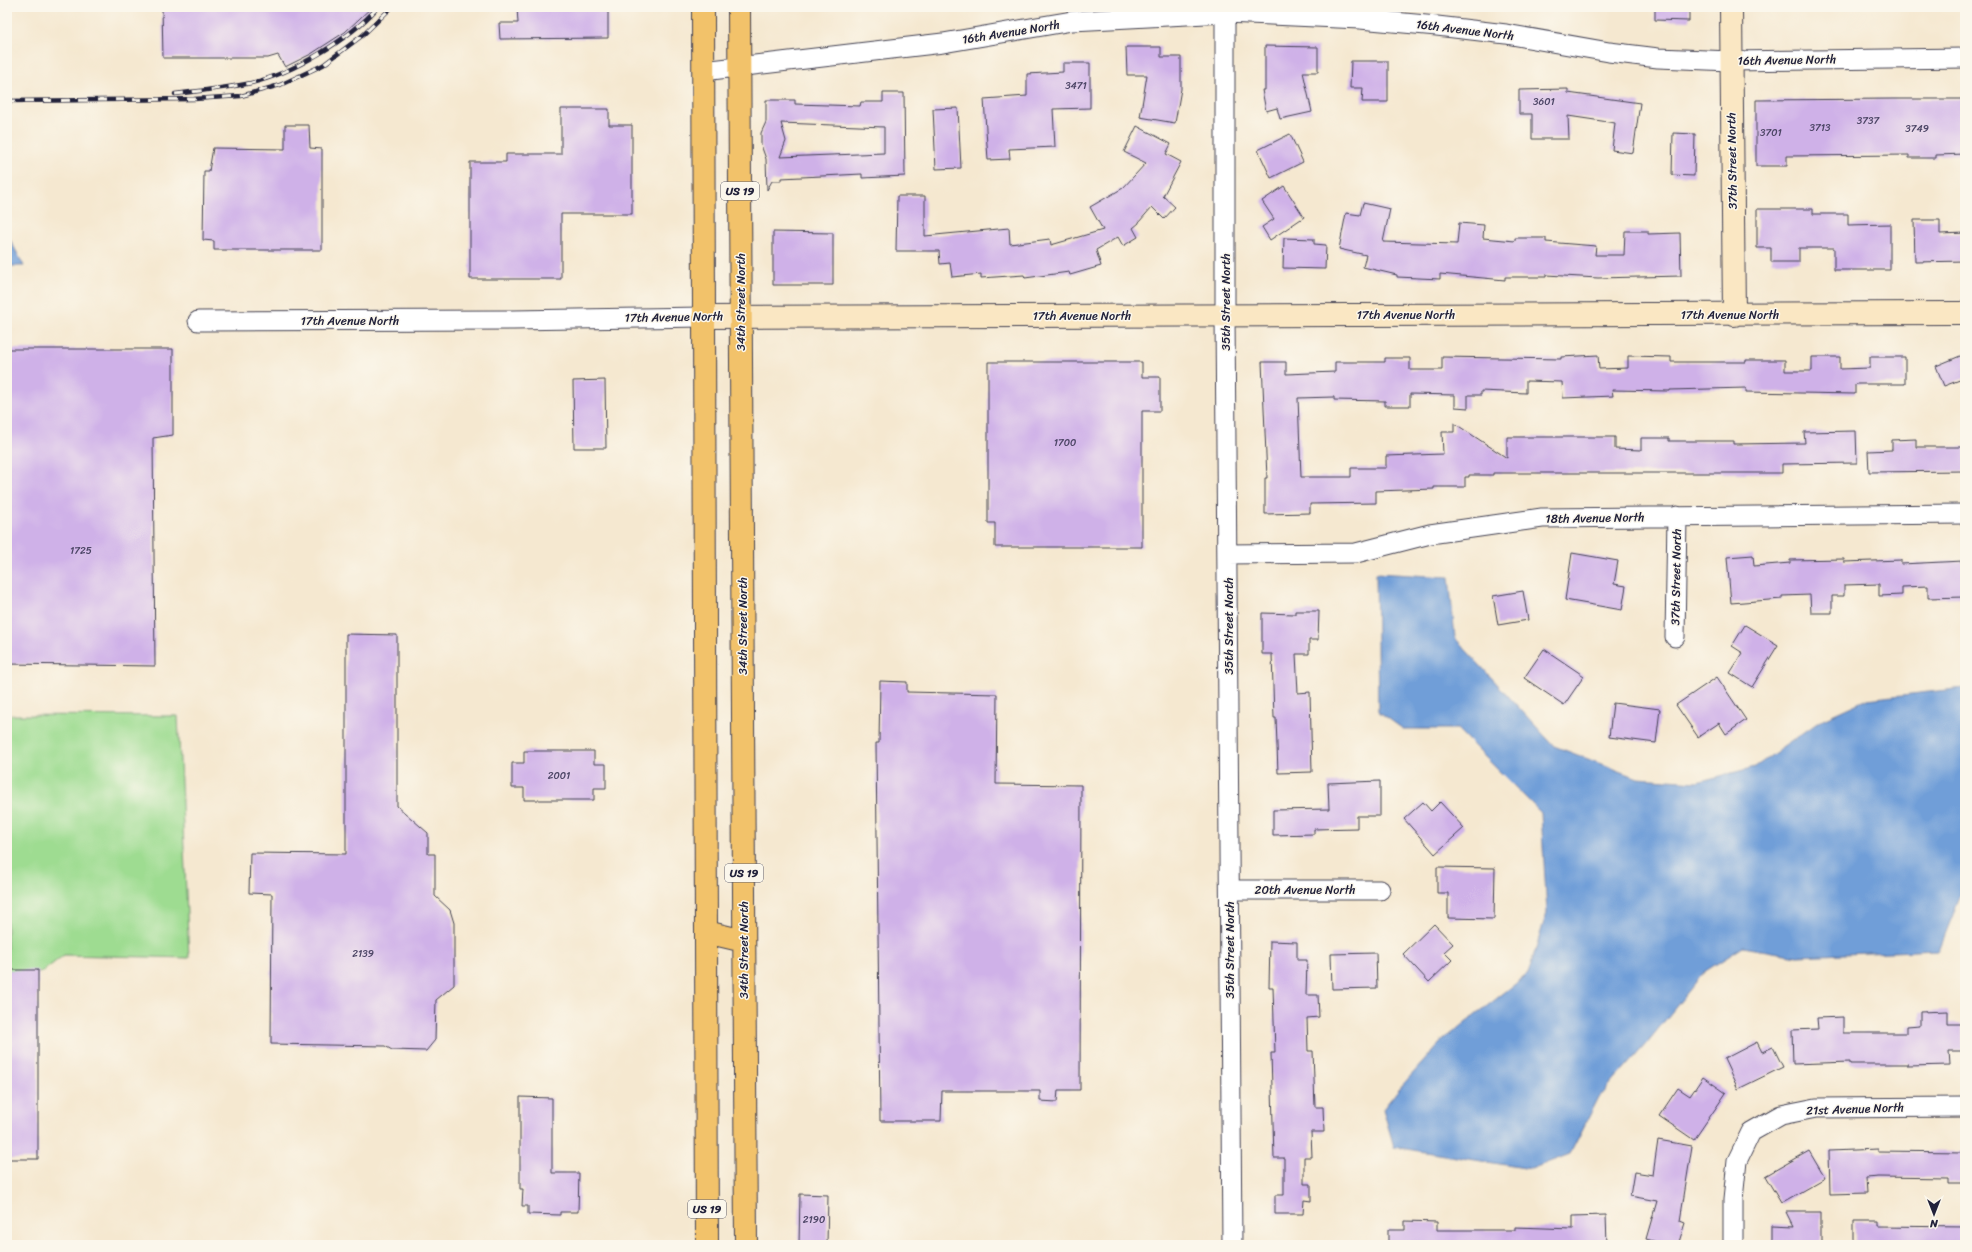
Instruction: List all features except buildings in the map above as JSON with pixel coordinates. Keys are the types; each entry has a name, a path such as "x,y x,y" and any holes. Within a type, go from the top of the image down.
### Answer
{"highway":[{"name":"US 19","path":"703,7 707,1245"},
{"name":"34th Street North","path":"739,7 746,1245"},
{"path":"706,932 744,941"}],"street":[{"name":"37th Street North","path":"1731,7 1734,315"},
{"name":"16th Avenue North","path":"703,71 943,43 1072,22 1225,10 1437,26 1506,34 1609,52 1658,58 1731,61 1965,58"},
{"name":"35th Street North","path":"1225,10 1225,315 1228,554 1232,1245"},
{"name":"17th Avenue North","path":"198,321 506,320 741,316 856,318 1225,315 1734,315 1965,313"},
{"name":"18th Avenue North","path":"1228,554 1356,553 1430,534 1542,518 1965,514"},
{"name":"37th Street North","path":"1675,637 1677,516"},
{"name":"20th Avenue North","path":"1230,890 1380,890"},
{"name":"21st Avenue North","path":"1733,1245 1733,1199 1737,1161 1751,1132 1781,1115 1816,1108 1965,1107"}],"green space":[{"path":"7,715 178,716 189,958 64,955 42,972 7,972"}],"water":[{"path":"7,234 24,266 7,266"},
{"path":"1376,573 1449,577 1455,638 1554,746 1638,778 1697,782 1755,767 1823,719 1867,699 1964,688 1965,880 1962,892 1939,950 1797,956 1743,947 1704,972 1646,1044 1599,1097 1570,1154 1531,1169 1394,1147 1383,1109 1441,1042 1528,974 1547,912 1541,813 1457,729 1403,729 1378,711"}],"railway":[{"path":"175,94 251,83 284,72 319,54 336,43 352,31 378,7"},
{"path":"7,101 194,99 241,96 280,85 323,65 363,35 392,7"}]}
